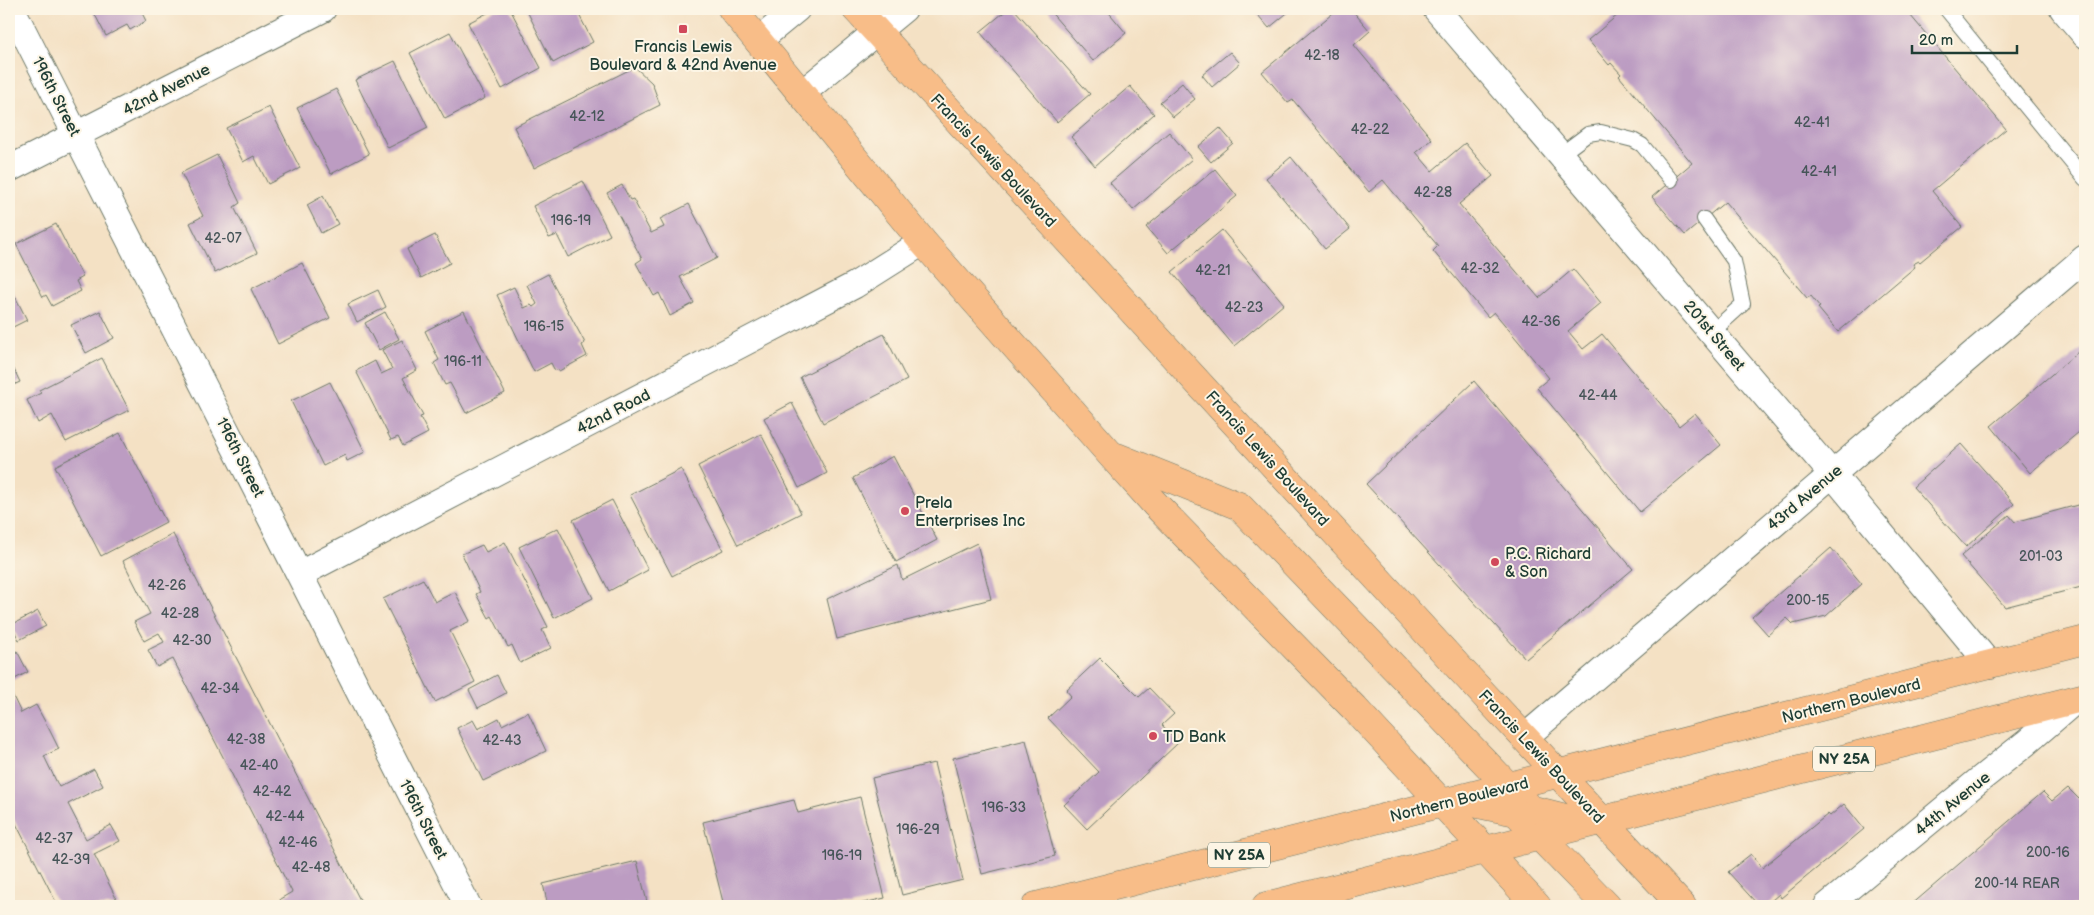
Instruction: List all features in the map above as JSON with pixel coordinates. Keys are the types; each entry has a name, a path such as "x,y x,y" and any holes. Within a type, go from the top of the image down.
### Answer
{"main road":[{"path":"732,9 923,242 1111,455 1155,504 1355,709 1450,802 1485,850 1537,906"},
{"name":"Francis Lewis Boulevard","path":"856,9 1559,774 1596,822 1682,906"},
{"path":"1111,455 1239,506 1530,809 1596,822"},
{"name":"Northern Boulevard","path":"1036,906 1990,666 2085,640"},
{"name":"NY 25A","path":"1266,906 2080,698"},
{"path":"1450,802 1516,812 1607,906"}],"street":[{"name":"196th Street","path":"12,9 468,906"},
{"name":"42nd Avenue","path":"9,169 323,9"},
{"path":"758,41 797,9"},
{"path":"802,94 904,9"},
{"name":"201st Street","path":"1436,9 1832,474 1990,666"},
{"path":"2063,9 2085,35"},
{"name":"42nd Road","path":"300,574 854,285 923,242"},
{"name":"43rd Avenue","path":"1524,737 2085,258"},
{"name":"44th Avenue","path":"1827,906 2080,698"}],"lane":[{"path":"1946,9 2085,179"},
{"path":"1560,155 1588,134 1601,132 1633,140 1642,146 1672,180"},
{"path":"1704,219 1734,260 1743,304 1712,332"}],"building":[{"path":"92,9 140,9 146,21 130,30 127,25 106,36"},
{"path":"495,9 510,9 541,68 502,89 468,23"},
{"path":"526,9 576,9 593,42 553,63"},
{"path":"1008,9 1014,9 1090,94 1057,122 980,32"},
{"path":"1048,9 1106,9 1126,33 1093,61"},
{"path":"1263,9 1292,9 1269,28 1257,14"},
{"path":"1338,9 1351,9 1370,31 1354,45 1432,139 1416,152 1432,171 1465,143 1493,176 1459,204 1539,298 1573,269 1601,303 1568,331 1583,349 1602,334 1679,426 1695,413 1721,445 1640,512 1537,388 1549,378 1494,312 1488,317 1433,251 1438,246 1383,180 1369,192 1293,100 1288,103 1262,72"},
{"path":"1625,9 1905,9 2006,129 1932,191 1962,227 1920,262 1913,264 1915,267 1838,332 1818,308 1820,307 1811,296 1807,298 1725,202 1685,235 1652,197 1692,163 1619,76 1621,74 1611,63 1609,65 1588,40"},
{"path":"450,32 485,98 445,119 410,53"},
{"path":"1230,52 1240,63 1212,87 1202,75"},
{"path":"395,61 428,128 388,148 355,80"},
{"path":"635,67 652,83 660,105 534,168 514,127"},
{"path":"1182,83 1195,99 1173,117 1160,102"},
{"path":"1130,86 1154,114 1095,166 1071,137"},
{"path":"336,89 369,154 331,174 297,108"},
{"path":"269,107 300,168 268,184 254,156 243,162 226,128"},
{"path":"1220,128 1233,143 1211,162 1198,147"},
{"path":"1169,132 1192,159 1133,210 1110,183"},
{"path":"217,155 240,203 234,207 257,253 215,273 190,223 203,216 181,173"},
{"path":"1291,157 1350,229 1325,249 1266,178"},
{"path":"1215,169 1237,196 1168,253 1146,227"},
{"path":"583,181 610,235 568,257 557,235 549,238 533,206"},
{"path":"622,185 630,200 633,199 651,233 664,227 660,219 689,204 717,258 680,277 694,303 670,316 659,293 654,296 636,263 642,259 607,193"},
{"path":"323,196 338,224 321,233 307,205"},
{"path":"56,224 83,277 76,281 81,291 52,306 46,295 43,297 16,244"},
{"path":"1222,230 1284,304 1234,346 1172,272"},
{"path":"435,235 450,263 421,278 407,249"},
{"path":"302,263 330,318 278,344 251,289"},
{"path":"548,274 585,343 582,345 587,356 559,371 554,369 551,363 534,372 497,295 514,287 524,308 531,305 533,307 537,304 527,285"},
{"path":"9,284 27,320 9,329"},
{"path":"378,290 386,307 357,322 348,304"},
{"path":"100,311 114,338 86,353 71,325"},
{"path":"464,311 505,393 466,413 450,383 445,385 434,363 439,360 425,331"},
{"path":"385,312 399,339 379,350 365,323"},
{"path":"884,334 907,380 823,423 800,377"},
{"path":"402,340 417,370 403,378 423,416 420,417 428,433 403,446 398,437 391,440 356,371 375,361 381,374 392,369 382,350"},
{"path":"2085,346 2085,427 2030,473 1991,426"},
{"path":"102,358 129,410 66,442 52,415 38,423 27,400 41,393 39,390"},
{"path":"9,359 20,382 9,387"},
{"path":"1474,381 1633,569 1526,659 1366,484"},
{"path":"330,382 365,452 347,461 345,455 323,466 291,401"},
{"path":"792,403 827,473 799,488 764,418"},
{"path":"120,433 166,522 101,556 55,466"},
{"path":"761,434 801,513 738,545 698,466"},
{"path":"1961,444 2014,504 1966,547 1913,487"},
{"path":"893,456 937,540 896,562 853,478"},
{"path":"681,469 723,550 672,576 630,495"},
{"path":"612,500 648,570 609,591 573,520"},
{"path":"2085,503 2085,586 2005,607 1961,556 2009,515 2015,522"},
{"path":"558,528 593,598 554,618 519,547"},
{"path":"173,534 363,906 284,906 280,899 292,892 173,659 157,667 148,650 164,642 159,633 144,641 134,622 150,614 123,561"},
{"path":"505,542 548,627 542,630 551,648 520,663 512,645 508,647 492,616 489,618 476,594 480,592 462,554 482,545 486,552"},
{"path":"977,543 991,599 837,639 827,599 898,565 902,580"},
{"path":"1831,548 1862,584 1826,616 1793,624 1787,618 1768,635 1752,617"},
{"path":"423,579 435,602 455,592 470,621 450,631 475,682 435,702 383,599"},
{"path":"38,611 46,626 19,640 11,625"},
{"path":"17,651 28,672 9,682 9,655"},
{"path":"1100,658 1139,697 1149,688 1174,714 1162,725 1178,743 1087,829 1064,805 1099,772 1048,718 1071,696 1066,690"},
{"path":"497,675 506,693 478,708 469,690"},
{"path":"9,688 21,713 36,705 49,729 59,749 44,756 59,787 94,769 103,786 68,804 86,839 111,825 120,841 94,854 120,906 58,906 9,810"},
{"path":"528,712 546,751 483,781 457,728 473,720 478,729 499,718 502,725"},
{"path":"1026,740 1055,856 982,874 953,758"},
{"path":"934,763 963,880 902,895 872,778"},
{"path":"2068,788 2079,799 2085,794 2085,906 1910,906 2043,792 2052,801"},
{"path":"860,797 885,898 851,906 724,906 703,822 794,800 798,813"},
{"path":"1844,804 1864,829 1781,898 1779,894 1765,906 1759,906 1728,872 1751,854 1762,868 1828,814 1830,816"},
{"path":"637,861 648,906 548,906 543,884"}],"place":[{"name":"Francis Lewis Boulevard & 42nd Avenue","path":"683,29"},
{"name":"Prela Enterprises Inc","path":"905,511"},
{"name":"P.C. Richard & Son","path":"1495,562"},
{"name":"TD Bank","path":"1153,736"}]}
